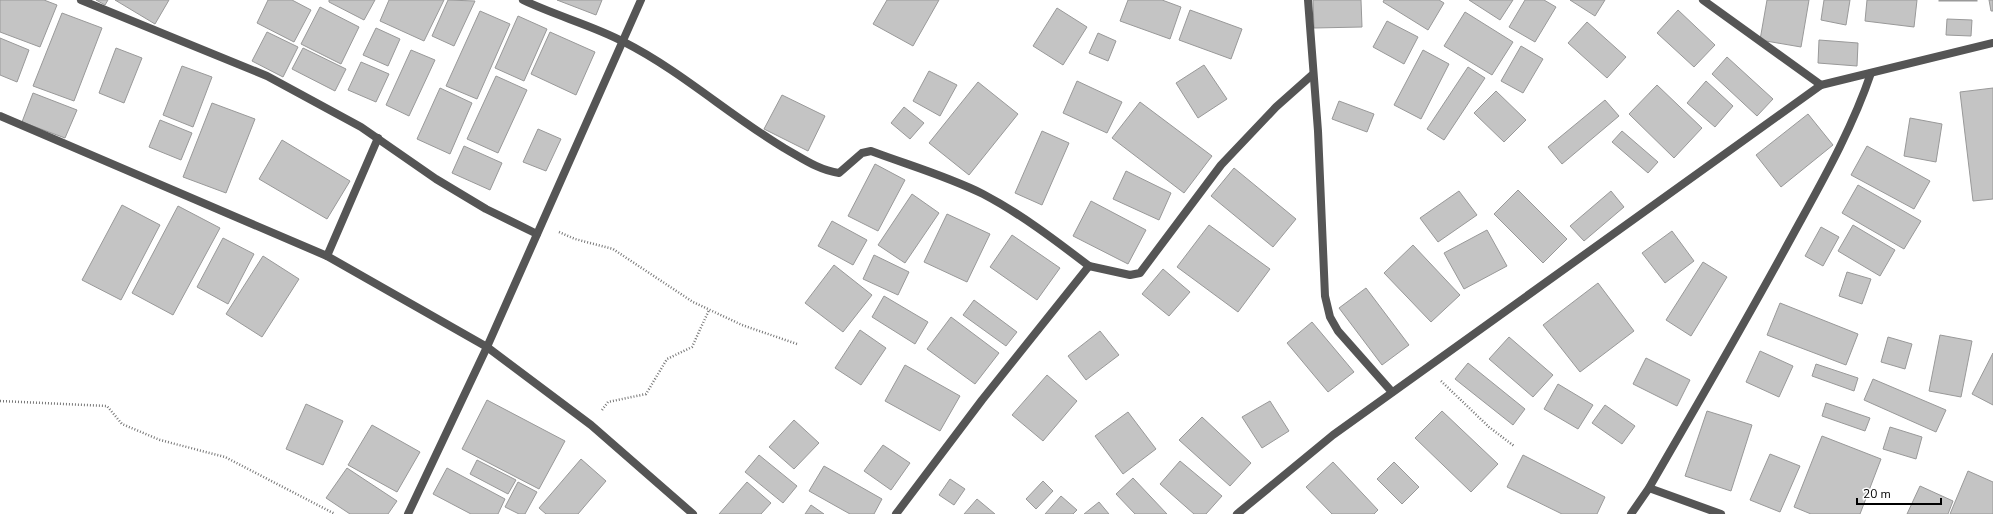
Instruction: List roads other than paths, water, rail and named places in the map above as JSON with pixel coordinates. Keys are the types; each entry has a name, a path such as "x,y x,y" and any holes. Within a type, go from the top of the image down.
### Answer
{"street":[{"path":"81,0 267,76 361,127 436,180 486,209 537,234"},
{"path":"523,0 624,42 693,84 761,134 816,167 839,173 862,153 871,151 939,176 982,194 1024,218 1059,242 1089,266 1130,275 1140,274 1221,165 1276,107 1312,75"},
{"path":"408,514 487,347 624,42 641,0"},
{"path":"1308,0 1312,75 1318,131 1325,296 1327,308 1338,331 1392,392"},
{"path":"1703,0 1821,85"},
{"path":"1237,514 1333,434 1821,85 1993,43"},
{"path":"1631,514 1649,488 1751,312 1835,158 1860,105 1871,73"},
{"path":"0,116 327,256 487,347 590,424 693,514"},
{"path":"327,256 378,138"},
{"path":"896,514 982,400 1089,266"},
{"path":"1649,488 1721,514"}]}
